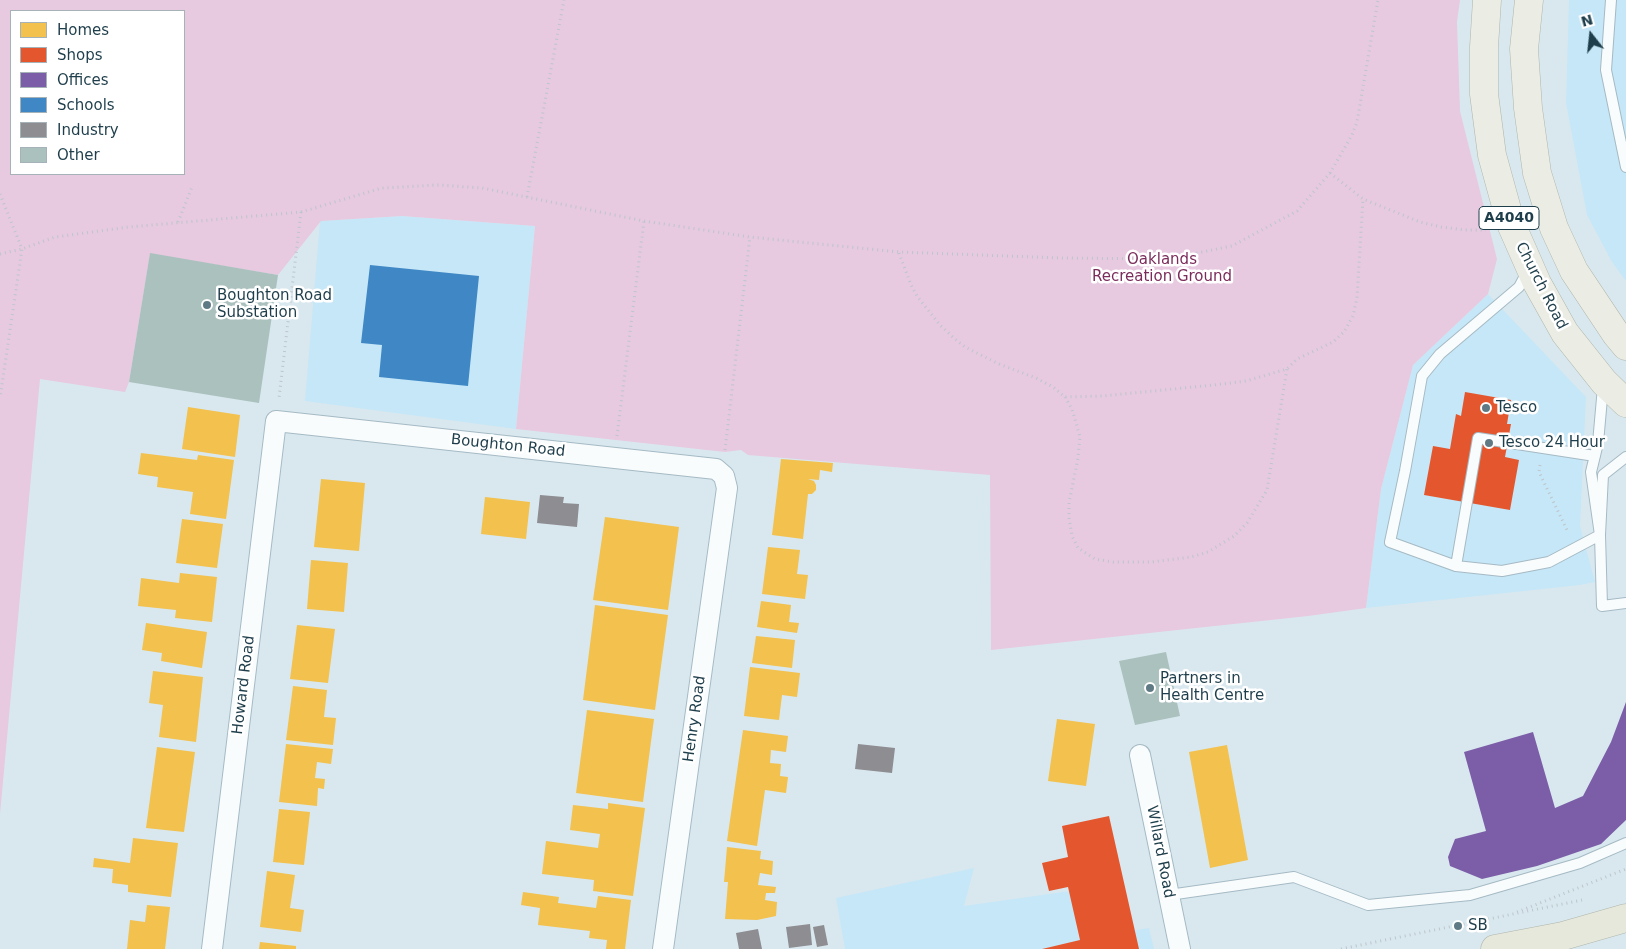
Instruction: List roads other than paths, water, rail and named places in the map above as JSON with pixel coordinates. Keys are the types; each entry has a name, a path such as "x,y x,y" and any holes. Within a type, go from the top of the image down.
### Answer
{"highway":[{"path":"1495,949 1563,936 1626,918"}],"main road":[{"name":"Church Road","path":"1487,0 1484,94 1492,155 1511,224 1530,267 1565,333 1604,382 1626,403"},
{"name":"A4040","path":"1529,0 1524,49 1528,108 1537,174 1554,228 1574,271 1626,346"}],"street":[{"name":"Boughton Road","path":"276,421 716,469 726,482"},
{"name":"Howard Road","path":"212,949 276,421"},
{"name":"Henry Road","path":"663,949 726,482"},
{"name":"Willard Road","path":"1140,755 1180,949"}],"lane":[{"path":"1611,0 1606,70 1626,167"},
{"path":"1530,267 1519,287 1440,354 1422,376 1390,542 1456,566 1502,571 1549,562 1600,535"},
{"path":"1600,535 1591,472 1598,443 1604,382"},
{"path":"1456,566 1478,438 1595,456"},
{"path":"1626,457 1603,476 1600,535 1602,606 1626,603"},
{"path":"1169,895 1294,877 1368,905 1470,895 1580,863 1626,843"}],"place":[{"name":"Boughton Road Substation","path":"207,305"},
{"name":"Tesco","path":"1486,408"},
{"name":"Tesco 24 Hour","path":"1489,443"},
{"name":"Partners in Health Centre","path":"1150,688"},
{"name":"SB","path":"1458,926"}],"park label":[{"name":"Oaklands Recreation Ground","path":"1162,268"}]}
